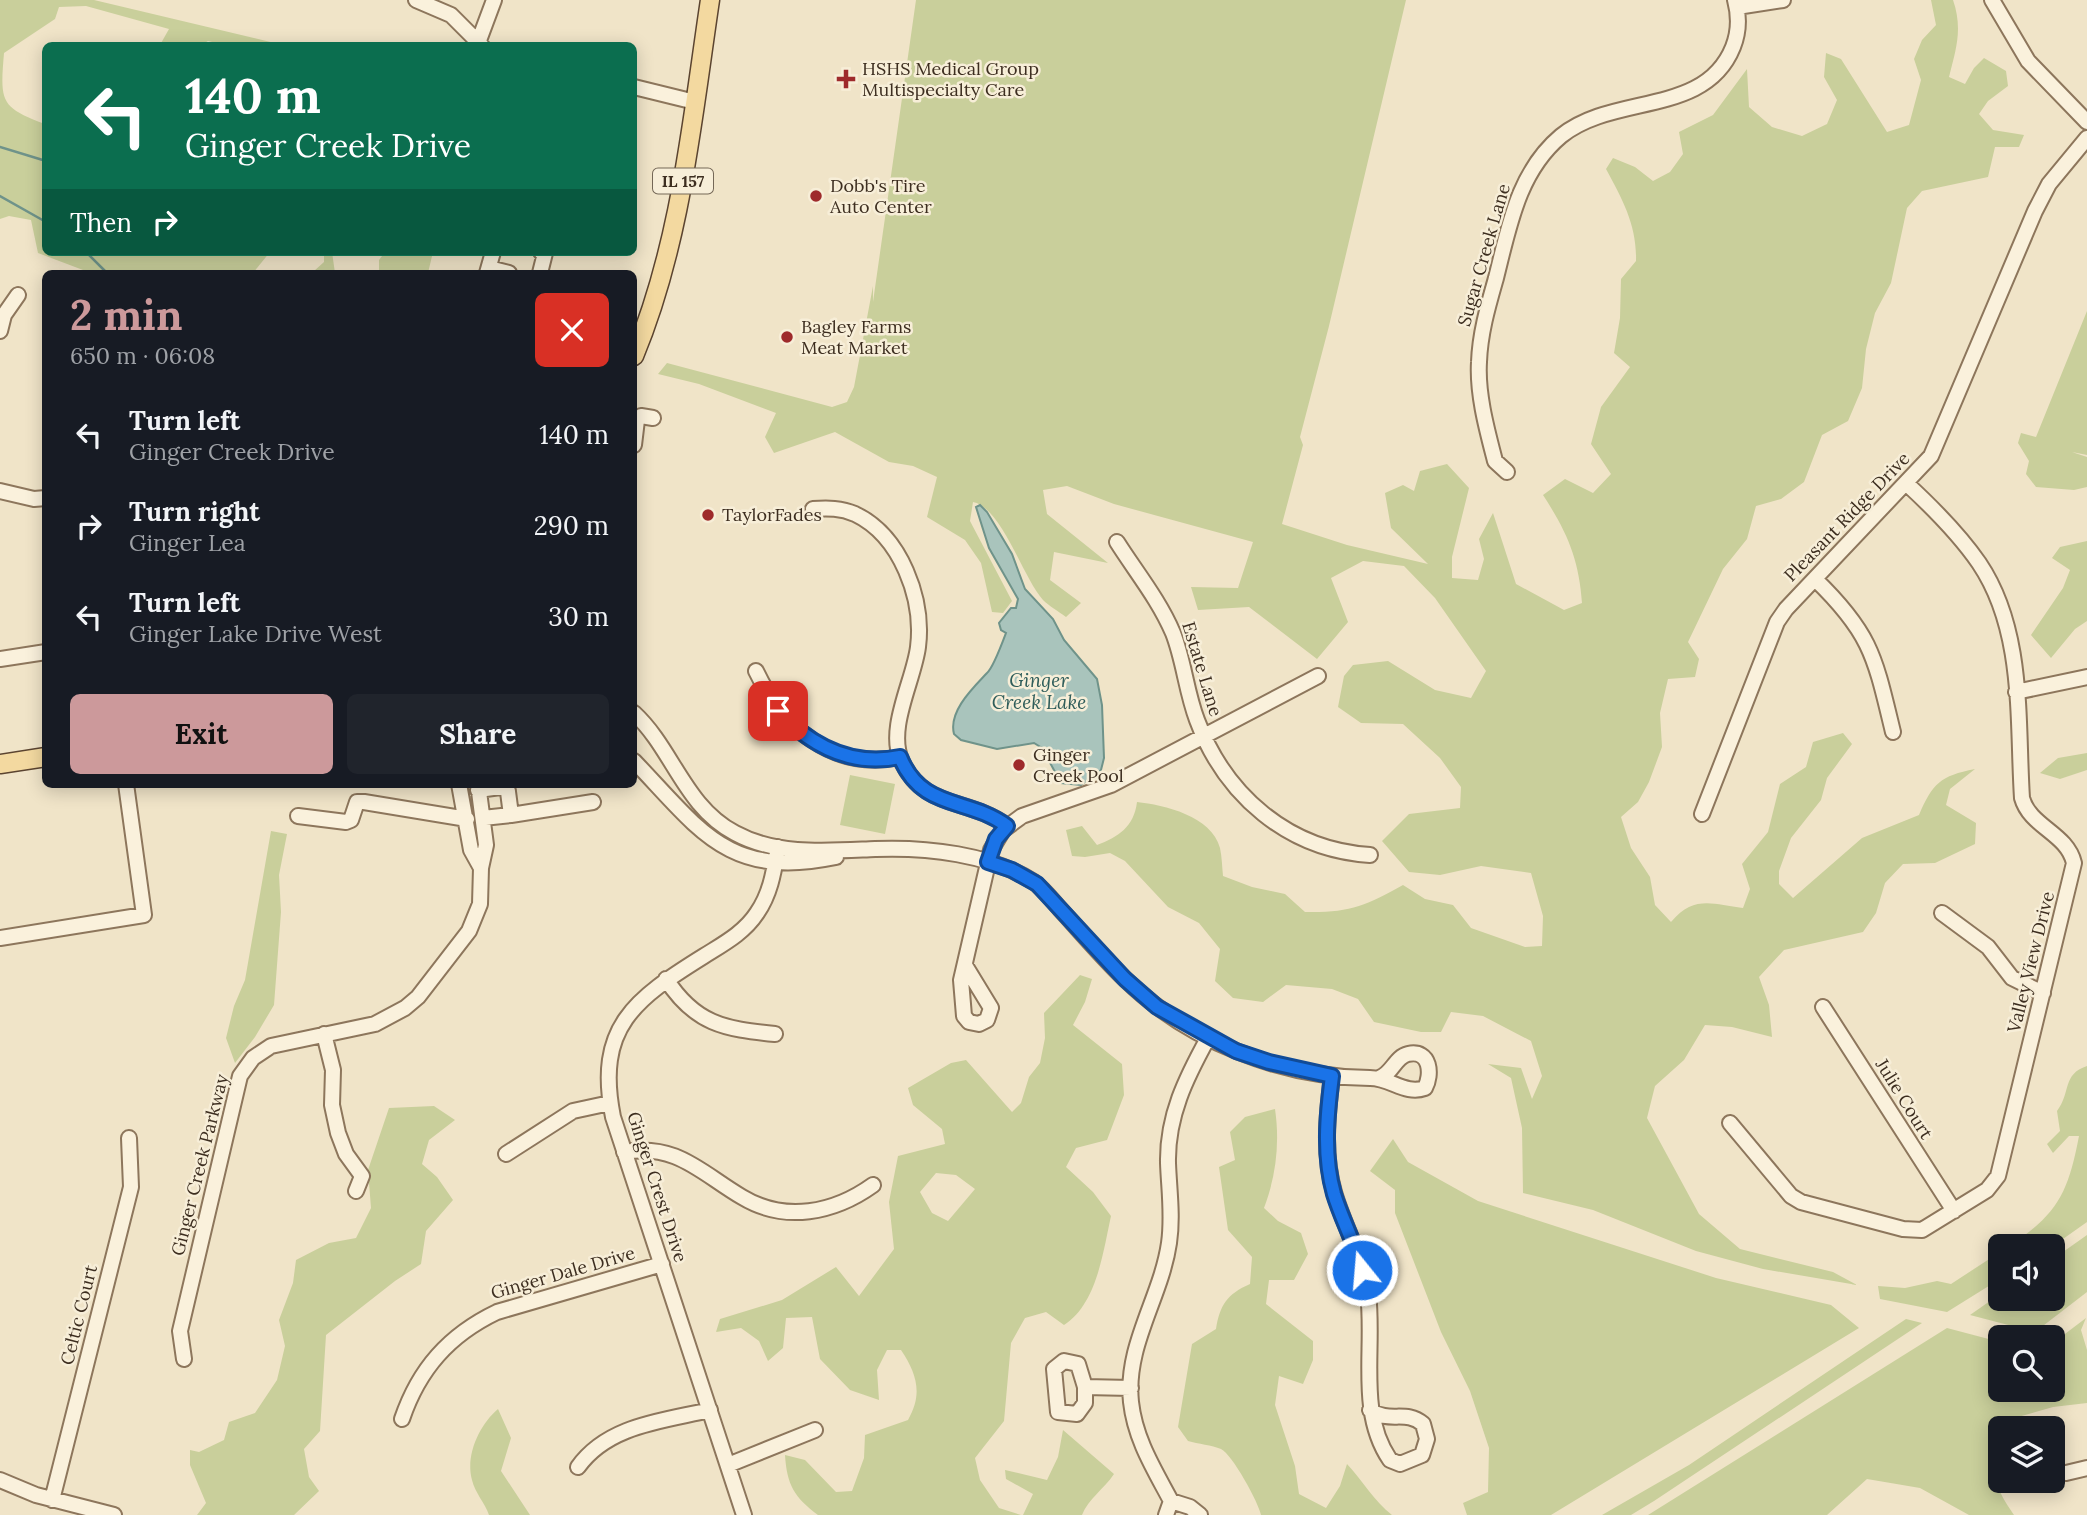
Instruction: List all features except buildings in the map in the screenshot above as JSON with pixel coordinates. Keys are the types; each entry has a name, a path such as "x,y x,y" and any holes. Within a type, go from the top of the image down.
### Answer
{"main road":[{"name":"IL 157","path":"637,348 664,271 682,191 710,0"},
{"path":"0,764 42,758"}],"street":[{"path":"416,0 451,15 478,42"},
{"path":"481,42 494,0"},
{"path":"1736,4 1783,0"},
{"path":"1992,0 2028,61 2063,101 2087,122"},
{"name":"Sugar Creek Lane","path":"1507,471 1495,461 1478,363 1485,318 1520,192 1546,150 1573,127 1604,113 1683,95 1714,76 1734,43 1736,4"},
{"path":"637,88 695,103"},
{"name":"Pleasant Ridge Drive","path":"1702,814 1772,631 1786,609 1907,484 1940,441 2035,211 2049,184 2087,138"},
{"path":"0,331 4,315 18,295"},
{"path":"637,420 641,416 653,418"},
{"name":"Valley View Drive","path":"1730,1123 1782,1189 1801,1202 1913,1231 1922,1230 1987,1190 1998,1176 2074,863 2067,846 2024,806 2016,692 2008,632 1993,588 1981,565 1953,530 1907,484"},
{"path":"0,491 42,498"},
{"path":"813,509 835,508 861,517 886,539 905,569 917,610 918,645 901,714 900,757 909,775 925,791 948,803 986,812 1007,826"},
{"name":"Estate Lane","path":"1117,542 1172,632 1204,738 1231,785 1269,819 1311,841 1341,851 1370,855"},
{"path":"1815,579 1846,608 1867,641 1893,732"},
{"path":"0,660 42,653"},
{"path":"756,671 778,711 817,744 854,759 900,757"},
{"path":"966,967 988,862 996,839 1007,826 1022,816 1111,785 1318,676"},
{"path":"2016,692 2087,677"},
{"path":"637,717 651,729 693,799 720,824 750,840 778,847 922,851 988,862 1012,870 1037,884 1125,979 1157,1007 1208,1038 1269,1062 1332,1076 1379,1078"},
{"path":"649,777 669,762"},
{"path":"637,764 690,822 713,842 747,857 775,863 813,861 868,850"},
{"path":"0,938 144,915 127,788"},
{"name":"Ginger Creek Parkway","path":"460,788 471,850 481,868"},
{"path":"508,788 512,814"},
{"path":"298,816 346,822 351,820 357,802 466,812 479,792"},
{"name":"Ginger Creek Parkway","path":"184,1359 180,1331 240,1076 253,1058 271,1046 374,1024 405,1008 418,997 473,924 483,887 481,868 486,851 479,792"},
{"path":"483,818 593,802"},
{"name":"Ginger Crest Drive","path":"744,1515 624,1152 610,1103 610,1065 618,1034 641,998 666,979 731,939 748,924 766,897 778,847"},
{"path":"1942,913 1988,947 2012,978 2043,993"},
{"path":"666,979 684,1004 708,1021 736,1030 775,1034"},
{"name":"Julie Court","path":"1823,1007 1954,1211"},
{"path":"324,1034 333,1070 332,1105 338,1133 346,1154 362,1175 356,1191"},
{"path":"1200,1515 1191,1507 1169,1508 1139,1437 1131,1388 1137,1337 1161,1277 1169,1244 1171,1210 1168,1160 1174,1113 1181,1087 1208,1038"},
{"path":"1332,1076 1326,1119 1328,1161 1334,1194 1357,1249 1367,1290 1371,1329 1370,1410 1373,1426 1390,1460 1400,1464 1422,1455 1427,1439 1423,1424 1408,1416 1386,1419 1370,1410"},
{"path":"506,1154 566,1115 610,1103"},
{"name":"Celtic Court","path":"52,1500 131,1186 129,1138"},
{"path":"624,1152 648,1150 687,1160 745,1199 777,1210 806,1212 834,1208 873,1185"},
{"name":"Ginger Dale Drive","path":"401,1419 409,1397 432,1360 454,1338 479,1320 497,1312 662,1264"},
{"path":"1085,1387 1131,1388"},
{"path":"578,1467 594,1448 618,1433 710,1410"},
{"path":"728,1465 815,1430"},
{"path":"2066,1473 2087,1468"},
{"path":"0,1479 52,1500 114,1515"}],"green space":[{"path":"0,0 94,0 270,42 162,42 169,29 86,6 59,7 55,19 4,53 2,82 3,93 11,107 42,123 42,255 38,253 31,220 9,216 0,219"},
{"path":"916,0 1406,0 1300,437 1303,445 1282,524 1347,545 1428,564 1391,528 1385,493 1403,485 1414,491 1420,471 1447,464 1469,488 1452,557 1452,578 1478,580 1484,559 1479,539 1493,513 1516,584 1564,610 1582,603 1578,573 1565,534 1543,495 1565,479 1593,493 1611,474 1591,444 1601,407 1630,367 1614,353 1620,318 1621,279 1636,261 1636,248 1628,214 1606,169 1613,158 1635,167 1653,181 1670,172 1683,154 1679,132 1713,115 1747,69 1749,107 1772,127 1802,136 1827,124 1837,100 1824,77 1826,53 1841,59 1887,132 1909,125 1921,80 1914,59 1922,40 1936,25 1931,0 1953,0 1956,10 1957,39 1949,77 1965,84 1974,68 1984,58 2006,71 2008,86 1988,101 1979,114 1993,130 2024,135 2019,147 1995,147 1988,177 1922,191 1907,208 1891,283 1875,313 1866,349 1862,388 1848,421 1822,435 1804,482 1781,499 1756,506 1747,539 1723,569 1688,642 1699,659 1695,677 1668,679 1660,713 1662,747 1638,802 1621,817 1631,848 1650,877 1655,905 1671,922 1679,913 1704,903 1743,908 1750,889 1742,864 1768,832 1780,784 1806,767 1813,742 1843,733 1852,744 1827,778 1821,800 1791,838 1779,871 1779,884 1793,898 1862,838 1919,815 1934,788 1946,778 1975,769 1950,789 1946,805 1976,823 1975,844 1935,863 1903,864 1885,883 1876,913 1863,932 1784,950 1759,977 1769,1005 1772,1037 1732,1027 1705,1025 1684,1060 1655,1086 1647,1118 1699,1214 1740,1249 1833,1272 1857,1285 1763,1269 1696,1251 1593,1210 1523,1193 1522,1128 1511,1078 1488,1064 1521,1068 1532,1099 1542,1076 1531,1041 1483,1016 1451,1012 1441,1032 1421,1032 1374,1022 1358,999 1332,989 1286,985 1263,1002 1233,998 1215,981 1220,949 1199,923 1168,907 1125,861 1110,853 1072,856 1066,830 1082,826 1097,845 1124,830 1132,818 1137,802 1148,804 1186,814 1207,828 1220,848 1223,876 1252,887 1285,894 1305,912 1356,907 1403,885 1425,899 1453,905 1471,928 1525,947 1542,946 1543,916 1531,873 1481,866 1440,875 1409,872 1382,841 1409,814 1460,808 1461,787 1440,758 1403,724 1361,723 1338,707 1344,676 1353,665 1388,661 1435,690 1471,698 1486,671 1435,598 1404,566 1363,561 1331,578 1348,622 1317,659 1249,607 1198,610 1191,587 1238,588 1253,542 1114,504 1067,486 1043,490 1047,514 1108,563 1054,552 1050,580 1081,603 1066,617 1043,600 993,516 973,502 970,521 1012,601 1003,613 992,612 981,563 965,540 927,517 937,477 913,466 889,462 835,432 774,453 765,437 776,413 699,384 658,374 667,363 832,407 847,402 854,387 873,286 873,302"},
{"path":"46,256 267,256 255,270 83,270"},
{"path":"324,256 333,256 335,270 315,270 324,262"},
{"path":"382,256 432,256 429,270 379,270"},
{"path":"2087,311 2087,455 2072,452 2087,457 2087,487 2074,490 2036,487 2026,474 2029,461 2018,443 2021,433 2036,437"},
{"path":"2087,541 2087,621 2075,629 2051,658 2031,635 2063,588 2070,570 2052,558 2060,547"},
{"path":"2087,753 2087,770 2060,779 2040,773 2058,758"},
{"path":"850,775 895,784 885,834 840,825"},
{"path":"271,831 287,834 279,875 281,912 274,1005 235,1063 226,1038 234,1006 245,980"},
{"path":"1080,975 1092,979 1085,1002 1073,1025 1122,1064 1124,1095 1107,1140 1076,1148 1066,1167 1093,1192 1111,1216 1091,1291 1075,1316 1064,1325 1046,1312 1025,1318 1011,1343 1004,1421 975,1458 980,1480 999,1508 1021,1515 818,1515 793,1490 785,1455 805,1460 836,1492 852,1491 864,1458 865,1435 908,1420 913,1411 917,1393 911,1367 901,1350 887,1350 877,1370 879,1400 850,1390 820,1359 812,1317 786,1318 783,1348 768,1361 759,1341 741,1328 716,1332 720,1319 782,1300 836,1267 859,1296 894,1249 889,1202 898,1156 945,1144 942,1129 913,1105 908,1088 951,1063 966,1060 1012,1112 1021,1103 1029,1077 1040,1063 1045,1038 1044,1013","holes":["936,1173 956,1175 975,1189 948,1221 932,1213 920,1192"]},
{"path":"2087,1066 2087,1222 2065,1238 2065,1234 2026,1234 2050,1212 2070,1173 2079,1136 2069,1136 2053,1153 2047,1144 2060,1131 2057,1111 2070,1079 2079,1069"},
{"path":"434,1106 455,1120 429,1140 422,1164 437,1177 453,1200 426,1231 421,1264 326,1335 320,1431 304,1449 309,1477 319,1491 294,1515 197,1515 206,1503 190,1465 190,1450 199,1452 224,1440 229,1422 255,1413 277,1380 285,1346 279,1320 293,1283 296,1260 329,1243 356,1238 371,1208 368,1170 389,1108"},
{"path":"1275,1109 1276,1159 1264,1208 1278,1221 1301,1233 1308,1254 1294,1280 1269,1280 1266,1304 1313,1341 1313,1360 1303,1384 1279,1376 1275,1405 1295,1466 1299,1494 1326,1508 1340,1486 1347,1464 1392,1515 1261,1515 1244,1479 1226,1453 1221,1449 1188,1441 1178,1427 1192,1344 1216,1329 1226,1301 1250,1284 1252,1257 1228,1230 1219,1167 1235,1160 1230,1132 1245,1117"},
{"path":"1393,1139 1408,1162 1478,1201 1716,1278 1831,1305 1859,1328 1551,1515 1467,1515 1463,1503 1488,1492 1489,1448 1470,1391 1441,1332 1395,1213 1395,1190 1370,1171"},
{"path":"2087,1235 2087,1292 2065,1309 2065,1251"},
{"path":"1988,1260 1988,1286 1947,1312 1880,1299 1878,1286 1905,1288 1937,1281 1951,1284"},
{"path":"1988,1302 1988,1311 2062,1311 2044,1325 2008,1325 1970,1315"},
{"path":"2086,1318 2081,1330 2087,1350 2087,1403 2053,1407 2022,1416 1988,1416 1988,1493 2001,1493 2014,1515 1969,1515 1920,1488 1867,1479 1827,1515 1648,1515 1947,1328 1988,1339 1988,1402 2065,1402 2065,1334"},
{"path":"1906,1319 1922,1323 1631,1515 1602,1515 1689,1465"},
{"path":"498,1409 511,1438 501,1471 530,1515 489,1515 473,1485 470,1470 472,1451 480,1431"},
{"path":"1063,1430 1114,1474 1082,1515 1023,1515 1033,1494 1006,1479 1005,1470 1047,1480 1058,1457"}],"water":[{"name":"Ginger Creek Lake","path":"980,505 1012,554 1025,589 1053,619 1064,640 1097,679 1102,705 1104,758 1101,770 1081,785 1061,783 1042,748 1034,743 997,749 961,740 954,734 953,725 958,708 992,666 1006,633 1001,630 999,623 1011,608 1016,608 1018,599 989,548 976,507"}],"waterway":[{"path":"0,147 42,160"},
{"path":"0,196 42,220"},
{"path":"90,256 104,270"}],"place":[{"name":"HSHS Medical Group Multispecialty Care","path":"846,79"},
{"name":"Dobb's Tire Auto Center","path":"816,196"},
{"name":"Bagley Farms Meat Market","path":"787,337"},
{"name":"TaylorFades","path":"708,515"},
{"name":"Ginger Creek Pool","path":"1019,765"}],"route":[{"path":"778,711 803,735 838,754 869,761 900,757 909,775 937,799 986,812 1007,826 996,839 988,862 1012,870 1037,884 1125,979 1157,1007 1208,1038 1236,1051 1302,1071 1332,1076 1326,1119 1328,1161 1334,1194 1357,1249 1362,1270"}]}
